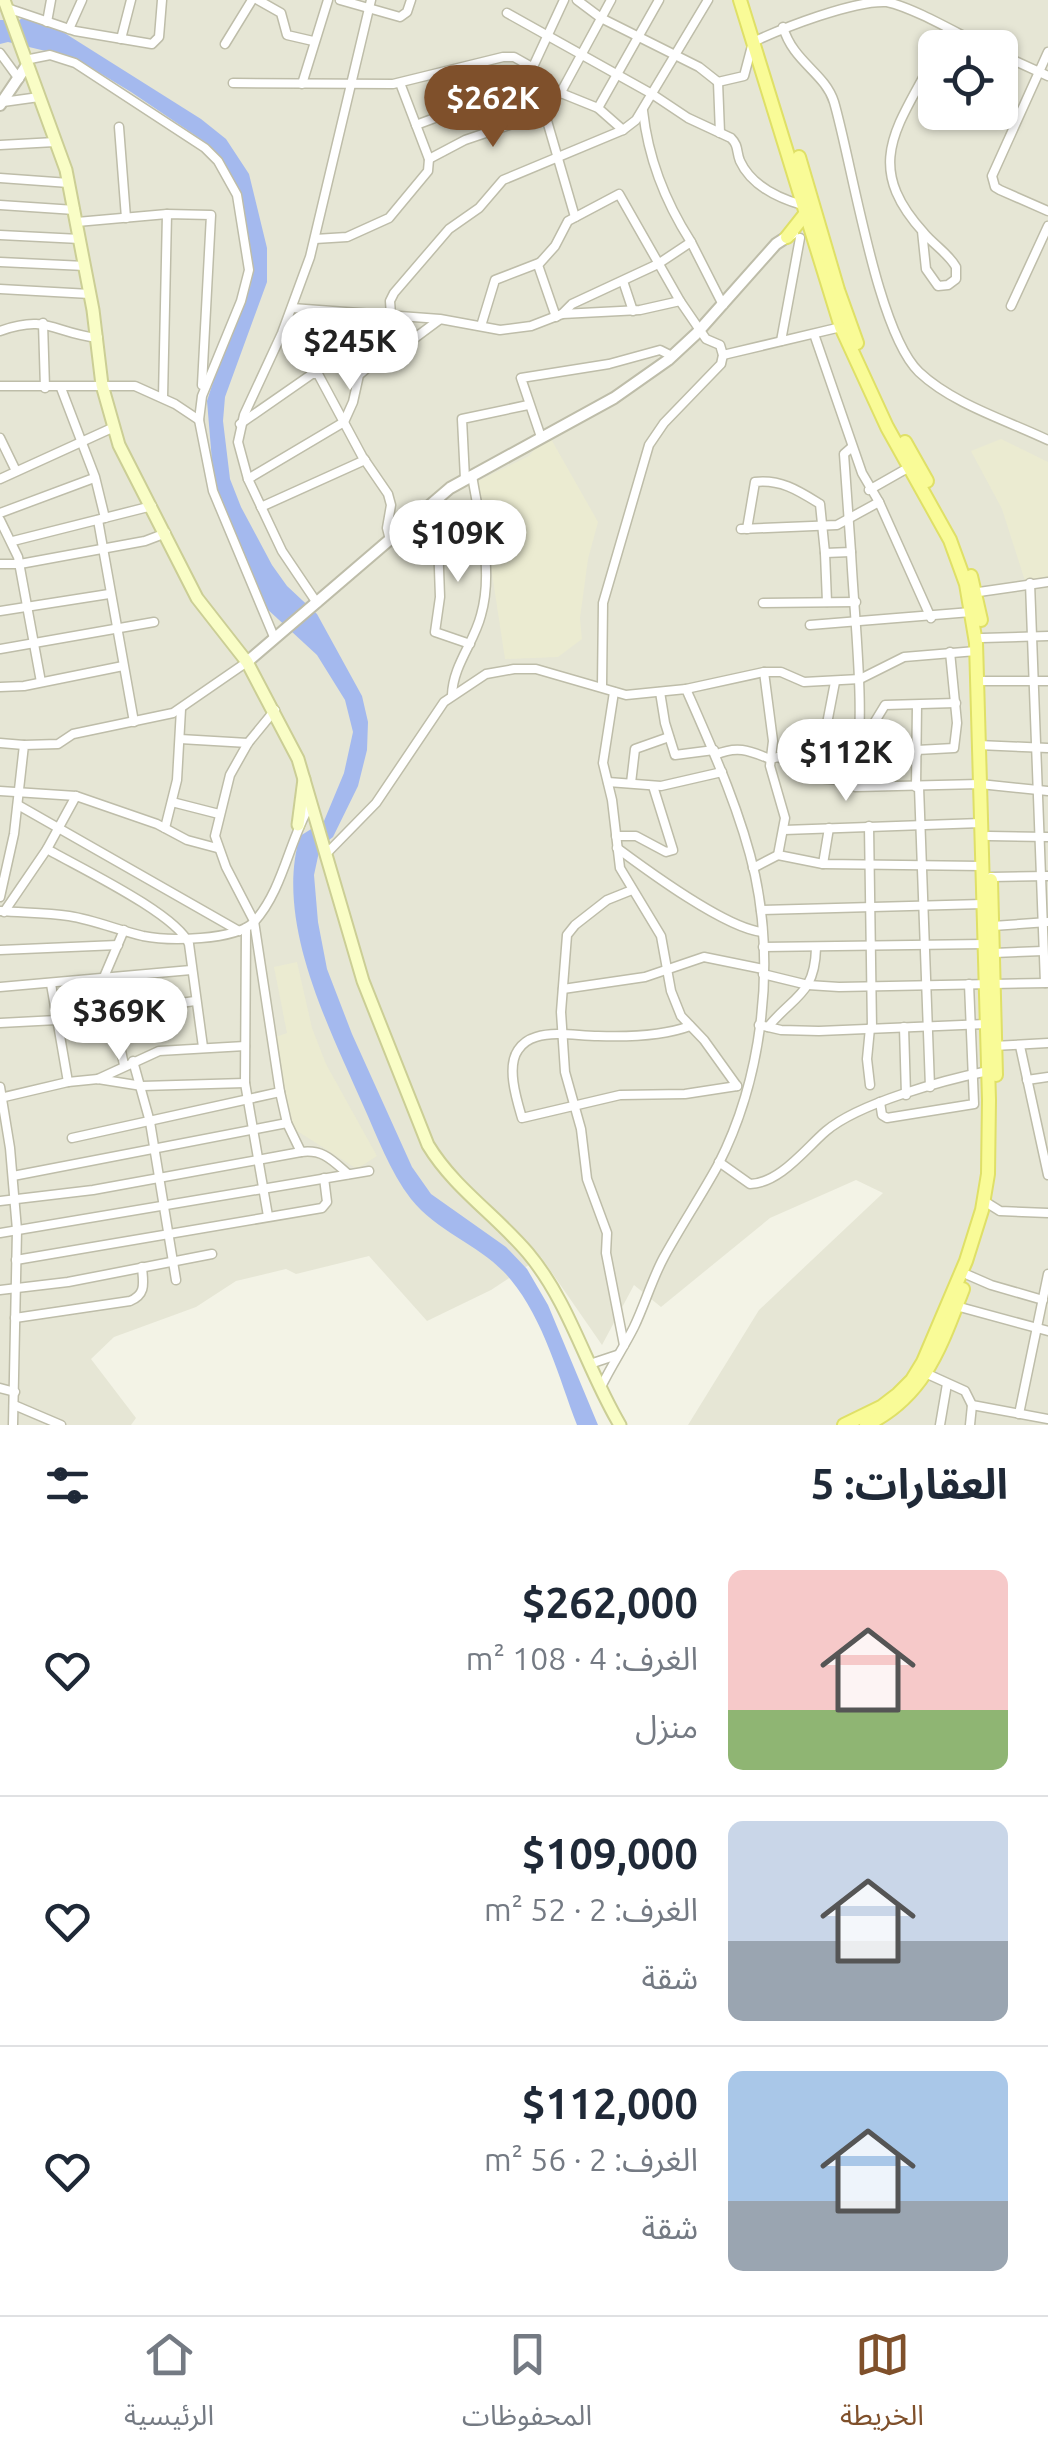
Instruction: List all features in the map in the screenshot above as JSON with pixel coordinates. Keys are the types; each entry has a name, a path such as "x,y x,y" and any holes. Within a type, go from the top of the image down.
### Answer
{"main road":[{"path":"740,0 757,40 805,228 838,290 868,373 972,593 979,644 989,836 983,904 991,946"},
{"path":"748,0 805,228 871,396 913,465"},
{"path":"7,9 70,183 112,428 197,598 247,662 275,710 304,774 363,980 428,1145 450,1176 529,1254 551,1286 620,1425"},
{"path":"972,593 971,612 979,644"},
{"path":"297,828 304,774"},
{"path":"844,1425 873,1421 922,1371 956,1306 983,1236 997,1138 991,1046 993,926 981,823 984,785"},
{"path":"922,1371 987,1203 991,1046 979,1025 990,984"}],"street":[{"path":"47,22 51,0"},
{"path":"70,29 82,0"},
{"path":"121,40 131,0"},
{"path":"7,9 70,29 152,44 158,41 162,0"},
{"path":"225,44 255,0 281,13 287,35 313,42"},
{"path":"302,84 328,0"},
{"path":"340,0 370,3 400,17 407,12 411,0"},
{"path":"532,70 564,0"},
{"path":"578,0 602,18 694,64 718,82 744,76 757,40 783,27 846,8 882,2 948,30"},
{"path":"560,94 612,0"},
{"path":"598,108 659,0"},
{"path":"390,315 394,293 449,229 479,208 503,180 626,128 643,110 708,0"},
{"path":"315,605 248,480 239,453 240,425 292,308 314,239 370,3"},
{"path":"507,13 736,142 742,163 805,228"},
{"path":"783,27 793,52 831,94 892,328 909,361 943,390 1048,440"},
{"path":"1048,52 992,176 1000,190 1048,211"},
{"path":"0,53 24,57 50,55 75,63 205,148 234,186 248,270 242,301 202,396"},
{"path":"0,53 18,79"},
{"path":"233,83 400,83 502,56 520,60 532,70 574,218"},
{"path":"1,104 18,79 24,57"},
{"path":"1018,63 1048,76"},
{"path":"416,125 535,82 598,108 646,140"},
{"path":"718,82 720,133"},
{"path":"314,239 347,236 389,218 428,171 429,158 400,83"},
{"path":"918,89 893,139 887,161 893,183 922,231 956,267 956,279 948,285 938,286 929,277 922,231"},
{"path":"1,104 39,97"},
{"path":"643,110 646,140 672,214 691,242 723,306"},
{"path":"429,158 466,140 545,113"},
{"path":"119,127 126,218"},
{"path":"0,146 56,142"},
{"path":"0,178 70,183"},
{"path":"559,316 538,268 540,262 555,246 566,224 621,194 680,301 706,338 720,345 723,355 721,364 664,423 649,445 603,604 602,686"},
{"path":"0,204 76,216 212,217 200,420 213,492 268,619 281,632"},
{"path":"164,398 166,214"},
{"path":"1011,306 1048,226"},
{"path":"0,743 58,744 73,734 181,709 247,662 431,502 468,477 614,398 672,356 805,228"},
{"path":"780,341 805,228"},
{"path":"0,235 80,239"},
{"path":"559,316 572,304 658,264 691,242"},
{"path":"0,262 85,266"},
{"path":"481,326 495,280 540,262"},
{"path":"622,280 633,311"},
{"path":"0,289 90,294"},
{"path":"292,308 517,329 559,316 633,311 680,301"},
{"path":"248,480 344,422 359,375 440,320"},
{"path":"0,332 18,325 42,323 71,334 98,338"},
{"path":"42,323 45,388"},
{"path":"723,355 841,327"},
{"path":"814,334 869,490 879,502 931,618"},
{"path":"542,437 528,405 523,378 609,364 660,350 672,356"},
{"path":"240,425 315,373 320,376 390,500 390,540"},
{"path":"0,386 135,386 200,420"},
{"path":"61,388 94,478 109,594 134,722"},
{"path":"452,695 453,676 470,644 486,596 481,534 468,477 462,419 528,405"},
{"path":"0,479 112,428"},
{"path":"0,438 16,472"},
{"path":"852,447 844,454 862,736 855,787"},
{"path":"262,507 365,460"},
{"path":"869,490 913,465"},
{"path":"0,512 94,478"},
{"path":"827,602 821,527 822,508 786,484 757,480 744,528 821,527 848,520 879,502"},
{"path":"13,542 152,506"},
{"path":"0,520 20,564 41,682"},
{"path":"0,564 20,564 146,541 166,533"},
{"path":"470,644 435,632 440,597 438,540 443,536 481,534"},
{"path":"825,553 851,552"},
{"path":"972,593 1048,582"},
{"path":"563,989 634,979 714,956 808,985 1046,983 1044,791 1038,748 1030,583"},
{"path":"0,611 109,594"},
{"path":"763,603 856,602"},
{"path":"810,626 971,612"},
{"path":"0,649 154,622"},
{"path":"326,849 376,803 434,714 452,695 486,674 536,670 614,692 640,695 686,690 764,672 781,672 804,682 834,682 860,679 904,657 1048,636"},
{"path":"860,750 917,752 954,748 956,703 950,652"},
{"path":"0,687 123,666"},
{"path":"764,672 772,741 770,760 784,808 778,855"},
{"path":"981,681 1048,680"},
{"path":"834,682 825,734 806,777 850,782 855,787 984,785 1044,791"},
{"path":"601,1387 663,1259 719,1162 764,1026 762,932 753,868 722,772 686,690"},
{"path":"614,692 603,762 622,874 656,927 674,1002 744,1094"},
{"path":"660,692 675,754 755,750 770,760"},
{"path":"862,736 884,705 956,703"},
{"path":"918,705 917,787 930,1088"},
{"path":"165,828 172,802 181,709"},
{"path":"275,710 248,743 230,775 215,836 246,927 287,1123 300,1152"},
{"path":"630,783 635,748 669,737"},
{"path":"180,740 248,743"},
{"path":"0,896 14,836 24,745"},
{"path":"982,745 1048,748"},
{"path":"770,760 778,757 807,771"},
{"path":"608,782 676,784 722,772"},
{"path":"616,836 636,836 666,852 673,850 653,786"},
{"path":"0,791 76,796 165,828 187,840 218,848"},
{"path":"2,911 46,849 76,796"},
{"path":"172,802 218,814"},
{"path":"268,1216 246,1083 246,927 270,895 312,802"},
{"path":"18,805 246,927"},
{"path":"784,830 981,823"},
{"path":"297,828 319,824"},
{"path":"869,826 874,987 867,1059 870,1085"},
{"path":"822,864 829,828"},
{"path":"0,834 14,836"},
{"path":"989,836 1044,837"},
{"path":"617,848 703,904 748,929 762,932"},
{"path":"46,849 151,908 187,938 203,1047"},
{"path":"753,868 778,855 822,864 922,866 1045,876"},
{"path":"624,1344 606,1253 607,1233 587,1180 562,1034 565,945 574,924 607,900 632,890"},
{"path":"760,910 983,904"},
{"path":"2,911 69,916 146,936 187,938 246,927"},
{"path":"993,926 1045,922"},
{"path":"104,977 124,930"},
{"path":"0,950 118,945"},
{"path":"763,948 991,946 1043,951"},
{"path":"764,1026 796,1002 808,985 816,948"},
{"path":"0,987 191,970"},
{"path":"51,984 68,1082"},
{"path":"969,984 979,1025 972,1074 974,1104"},
{"path":"0,1024 195,1001"},
{"path":"113,1012 124,1065"},
{"path":"764,1026 819,1031 979,1025"},
{"path":"690,1026 663,1032 534,1037 518,1049 514,1060 514,1083 524,1119 620,1094 685,1094 737,1086"},
{"path":"904,1027 906,1095"},
{"path":"991,1046 1048,1043"},
{"path":"98,1079 166,1050 246,1046"},
{"path":"1020,1046 1048,1171"},
{"path":"133,1061 150,1122 176,1280"},
{"path":"719,1162 750,1184 762,1182 829,1128 880,1102 988,1071"},
{"path":"1027,1080 1048,1077"},
{"path":"1,1098 98,1079 142,1086 246,1083"},
{"path":"0,1087 17,1230 13,1425"},
{"path":"72,1138 280,1092"},
{"path":"880,1102 882,1115 887,1118 989,1100"},
{"path":"13,1176 287,1123"},
{"path":"0,1201 93,1190 312,1150 324,1153 348,1174"},
{"path":"0,1233 369,1171"},
{"path":"16,1260 322,1208 327,1202 324,1178"},
{"path":"987,1203 1000,1211 1048,1214"},
{"path":"0,1290 212,1254"},
{"path":"15,1318 130,1302 144,1289 142,1267"},
{"path":"968,1274 990,1285 1043,1300"},
{"path":"1020,1414 1043,1330 1048,1274"},
{"path":"956,1306 1043,1330"},
{"path":"590,1364 617,1355"},
{"path":"922,1371 968,1394 972,1405 970,1425"},
{"path":"940,1425 947,1384"},
{"path":"0,1388 14,1392"},
{"path":"14,1404 61,1425"},
{"path":"972,1405 1048,1419"}],"shaded area":[{"path":"0,0 1048,0 1048,1425 688,1425 759,1310 883,1193 856,1180 770,1218 661,1307 634,1285 602,1345 541,1257 491,1290 427,1321 369,1256 296,1274 286,1269 236,1281 196,1307 114,1337 91,1359 136,1418 131,1425 0,1425"},
{"path":"551,439 598,522 588,559 580,618 582,639 558,657 505,659 478,481 529,456 537,446"},
{"path":"1001,439 1048,462 1048,579 1025,581 1002,509 971,451"},
{"path":"297,962 312,1028 326,1064 377,1156 357,1169 294,1129 273,1038 287,1033 274,967"}],"water":[{"path":"25,17 55,27 201,119 226,139 249,174 267,248 267,282 225,397 223,421 230,479 272,565 287,586 317,614 362,696 368,722 367,750 358,786 333,837 320,847 314,875 327,969 412,1167 431,1194 506,1247 527,1269 548,1305 598,1425 577,1425 542,1331 511,1280 488,1258 422,1211 403,1188 384,1154 309,974 294,903 294,869 300,836 324,821 344,773 353,732 345,700 317,655 265,607 214,485 207,401 250,287 252,271 238,187 205,142 75,58 8,42 0,44 0,20"}]}
